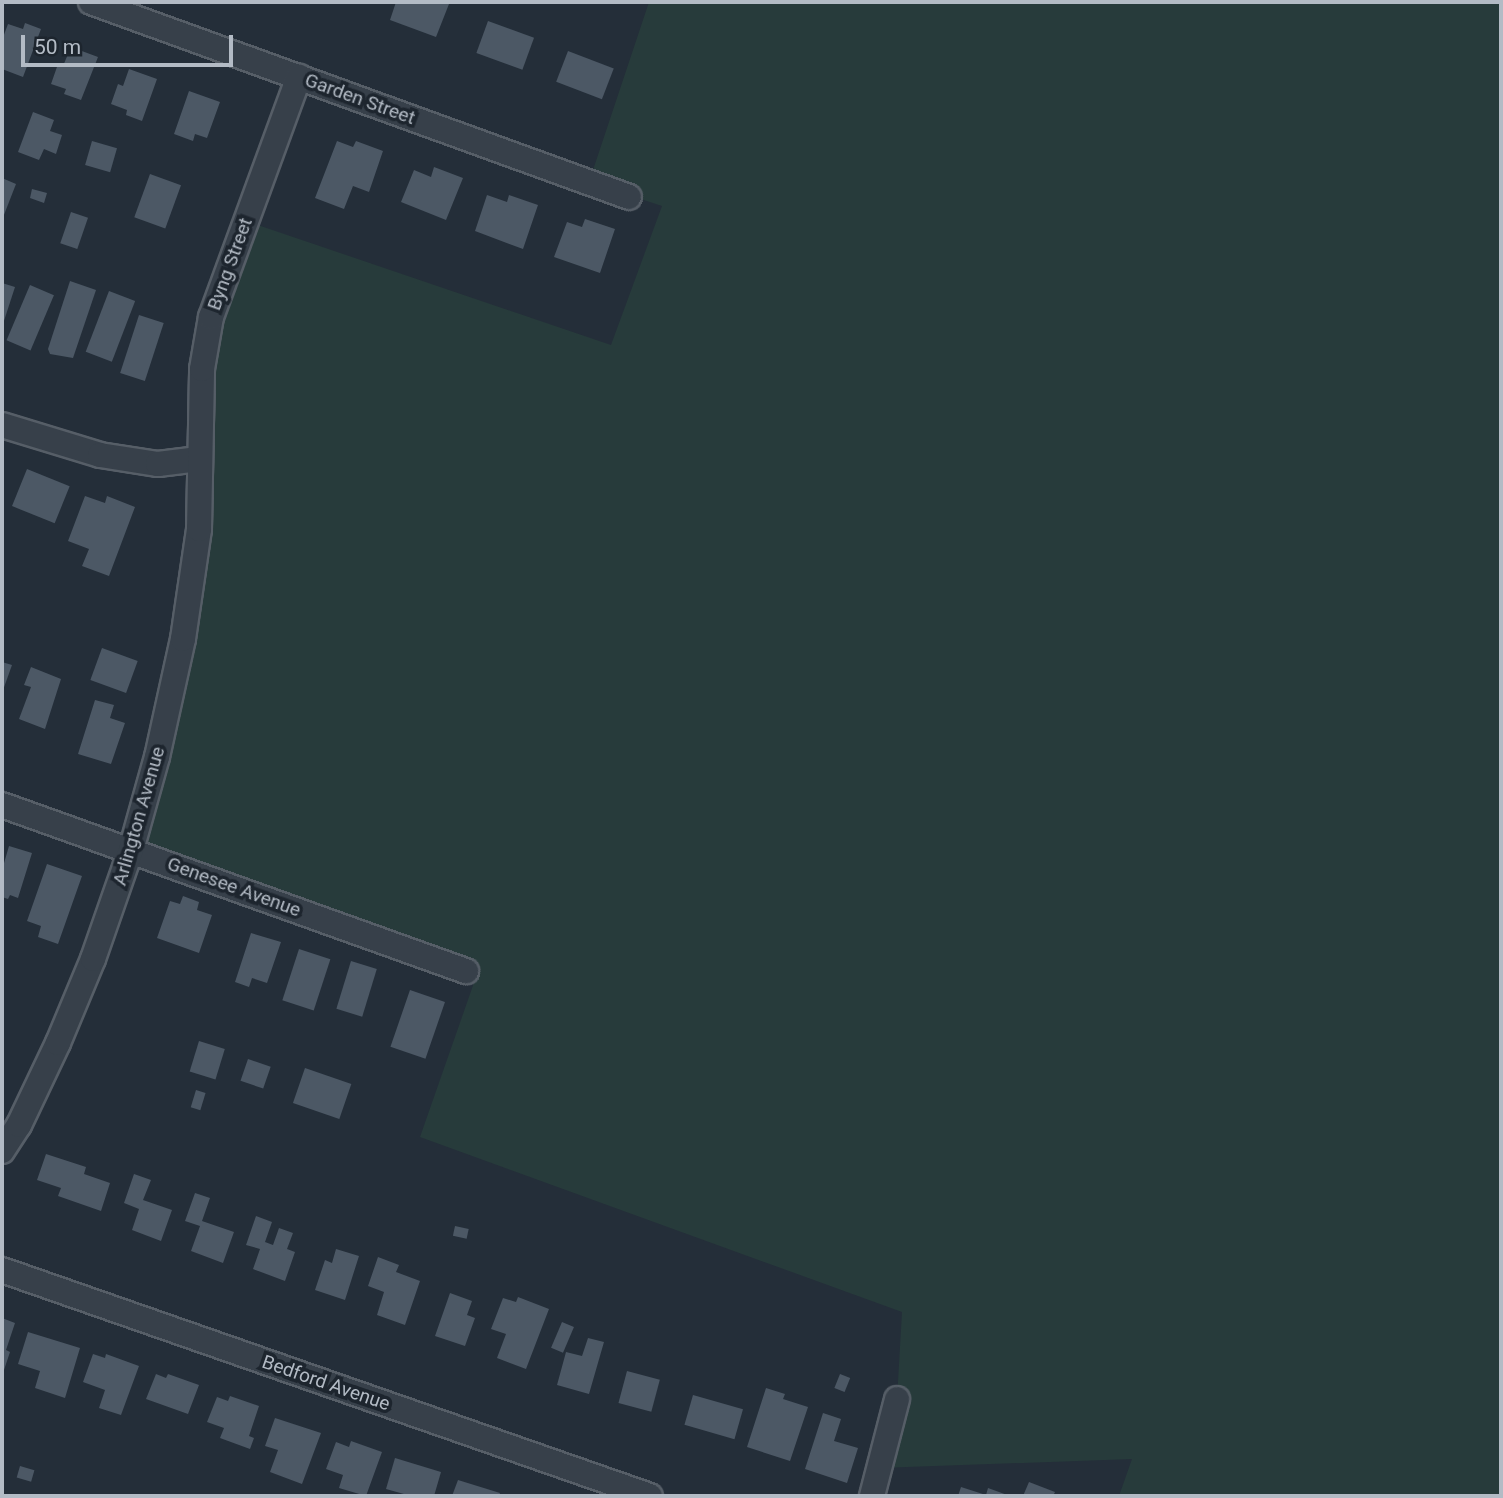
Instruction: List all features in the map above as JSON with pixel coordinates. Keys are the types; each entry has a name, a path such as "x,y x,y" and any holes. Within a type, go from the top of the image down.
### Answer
{"street":[{"name":"Garden Street","path":"91,2 629,197"},
{"name":"Byng Street","path":"199,460 202,369 211,317 299,77"},
{"path":"2,425 100,455 158,464 199,460"},
{"name":"Arlington Avenue","path":"2,1151 19,1125 58,1043 93,959 131,850 158,757 183,639 199,529 199,460"},
{"name":"Genesee Avenue","path":"2,804 466,971"},
{"name":"Bedford Avenue","path":"2,1270 650,1496"},
{"path":"872,1496 897,1399"}],"green space":[{"path":"649,2 1501,2 1501,1496 1119,1496 1132,1459 879,1468 897,1399 902,1312 420,1137 477,974 131,850 183,639 202,369 246,221 611,345 662,206 589,182"}],"building":[{"path":"396,2 449,4 436,37 390,20"},
{"path":"488,21 534,38 522,70 476,53"},
{"path":"25,23 41,29 23,77 2,69 2,40 8,24 23,29"},
{"path":"71,47 98,57 81,100 64,94 66,89 51,84 58,64 63,66"},
{"path":"568,51 614,69 602,99 556,82"},
{"path":"129,69 157,79 142,121 126,115 127,110 111,104 118,84 123,86"},
{"path":"189,91 220,102 207,138 195,134 193,141 174,134"},
{"path":"33,112 54,120 50,131 62,135 56,154 44,149 39,160 18,152"},
{"path":"92,141 117,148 110,172 85,165"},
{"path":"337,141 353,147 356,141 383,151 369,192 353,186 344,209 315,198"},
{"path":"434,167 463,178 446,220 401,202 414,170 431,177"},
{"path":"150,174 181,185 165,229 134,217"},
{"path":"2,178 16,184 2,220"},
{"path":"32,189 47,193 44,203 30,198"},
{"path":"487,195 507,202 509,195 538,205 523,249 475,231"},
{"path":"71,212 88,218 77,249 60,243"},
{"path":"585,219 615,229 600,273 554,257 567,222 582,227"},
{"path":"70,281 96,290 73,358 50,354 48,349"},
{"path":"2,283 15,287 2,327"},
{"path":"30,285 54,295 30,350 7,340"},
{"path":"109,291 135,301 112,362 86,352"},
{"path":"139,315 164,323 145,381 120,373"},
{"path":"27,469 70,486 55,523 12,506"},
{"path":"85,496 105,503 107,496 135,507 109,576 82,566 89,549 68,541"},
{"path":"102,648 138,661 126,693 90,680"},
{"path":"2,662 12,665 2,693"},
{"path":"31,667 61,679 45,729 19,719 31,687 24,685"},
{"path":"95,700 114,705 110,718 125,723 111,764 78,754"},
{"path":"9,846 32,853 18,898 10,895 8,899 2,897 2,870"},
{"path":"47,864 82,876 58,944 38,937 41,926 27,921"},
{"path":"183,896 199,902 197,910 212,915 199,953 157,938 170,901 180,904"},
{"path":"251,933 281,942 267,983 252,978 249,987 235,982"},
{"path":"299,949 330,959 314,1011 282,1000"},
{"path":"351,961 377,969 362,1017 336,1009"},
{"path":"410,990 445,1002 425,1059 390,1047"},
{"path":"199,1041 225,1049 215,1079 190,1072"},
{"path":"248,1059 271,1067 263,1089 241,1081"},
{"path":"305,1068 351,1084 339,1119 293,1103"},
{"path":"196,1090 206,1093 200,1110 191,1107"},
{"path":"46,1154 86,1167 84,1174 110,1183 101,1211 58,1196 61,1188 37,1180"},
{"path":"134,1174 151,1180 143,1200 172,1210 161,1241 132,1230 139,1209 124,1203"},
{"path":"195,1193 210,1198 202,1221 234,1232 223,1263 191,1251 200,1226 185,1221"},
{"path":"256,1216 272,1222 265,1242 273,1245 279,1228 293,1233 287,1249 295,1252 285,1281 253,1269 260,1249 246,1245"},
{"path":"455,1226 469,1229 467,1239 453,1236"},
{"path":"336,1249 359,1256 345,1300 315,1290 325,1260 332,1263"},
{"path":"378,1257 399,1265 396,1272 420,1281 405,1325 377,1315 384,1292 368,1286"},
{"path":"450,1293 472,1301 467,1315 475,1318 465,1346 435,1336"},
{"path":"518,1297 549,1309 526,1369 497,1358 506,1334 491,1329 503,1298 516,1302"},
{"path":"2,1318 15,1323 6,1350 10,1352 2,1376"},
{"path":"562,1322 574,1327 563,1353 551,1348"},
{"path":"28,1332 80,1348 65,1398 35,1388 40,1371 18,1364"},
{"path":"588,1338 604,1342 589,1394 557,1385 566,1352 582,1356"},
{"path":"93,1354 105,1358 106,1354 139,1366 121,1415 99,1408 105,1390 83,1382"},
{"path":"627,1371 660,1380 651,1412 618,1403"},
{"path":"156,1374 166,1378 168,1374 199,1385 188,1414 146,1399"},
{"path":"840,1374 850,1378 845,1392 834,1388"},
{"path":"766,1388 785,1394 783,1399 808,1407 790,1461 747,1447"},
{"path":"693,1395 743,1409 734,1439 684,1425"},
{"path":"230,1396 259,1406 249,1436 254,1438 250,1449 220,1438 224,1428 207,1422 217,1397 228,1401"},
{"path":"823,1413 841,1419 834,1441 858,1448 847,1483 805,1469"},
{"path":"275,1418 321,1433 302,1484 270,1472 278,1450 265,1446"},
{"path":"351,1441 382,1452 366,1496 339,1488 343,1475 326,1469 336,1442 349,1447"},
{"path":"395,1458 441,1472 434,1496 411,1496 386,1489"},
{"path":"20,1466 34,1470 31,1482 17,1478"},
{"path":"458,1480 500,1493 499,1496 452,1496"},
{"path":"1029,1482 1055,1492 1053,1496 1023,1496"},
{"path":"961,1487 986,1495 988,1488 1010,1496 958,1496"}]}
